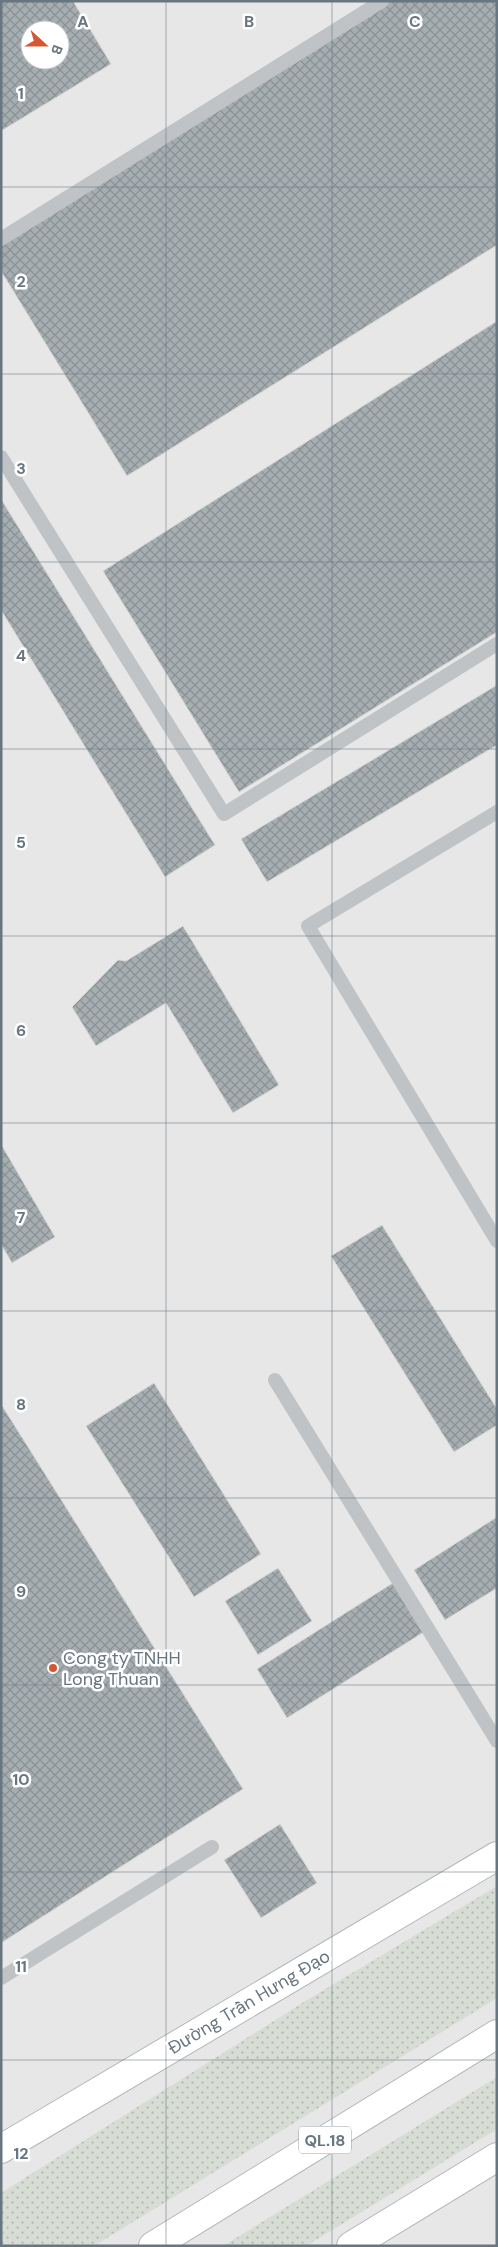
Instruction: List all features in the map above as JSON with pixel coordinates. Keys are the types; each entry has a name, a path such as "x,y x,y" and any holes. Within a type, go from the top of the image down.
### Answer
{"main road":[{"name":"Đường Trần Hưng Đạo","path":"1,2149 497,1856"},
{"name":"QL.18","path":"153,2246 497,2034"},
{"path":"351,2246 497,2156"}],"lane":[{"path":"1,240 382,1"},
{"path":"1,457 224,814 497,644"},
{"path":"497,812 308,926 497,1241"},
{"path":"275,1380 497,1741"},
{"path":"1,1978 212,1847"}],"shaded area":[{"path":"1,1 497,1 497,2246 1,2246"},
{"path":"497,1886 497,1998 94,2246 1,2246 1,2193 304,2002"},
{"path":"497,2077 497,2129 306,2246 223,2246"}],"building":[{"path":"1,1 73,1 111,64 1,131"},
{"path":"383,1 497,1 497,245 127,476 1,271 1,239"},
{"path":"497,321 497,632 239,792 103,571"},
{"path":"1,499 215,845 165,877 1,610"},
{"path":"497,685 497,745 267,882 241,839"},
{"path":"183,926 279,1085 233,1113 166,1003 96,1046 72,1007 118,960 126,961"},
{"path":"1,1144 55,1237 12,1263 1,1244"},
{"path":"382,1225 497,1409 497,1425 454,1452 331,1256"},
{"path":"154,1383 261,1554 194,1597 86,1426"},
{"path":"1,1404 243,1789 1,1943"},
{"path":"497,1517 497,1588 445,1620 414,1570"},
{"path":"278,1568 312,1621 258,1655 225,1601"},
{"path":"396,1581 427,1630 287,1718 257,1669"},
{"path":"280,1824 317,1883 261,1918 224,1860"}],"place":[{"name":"Cong ty TNHH Long Thuan","path":"53,1668"}]}
